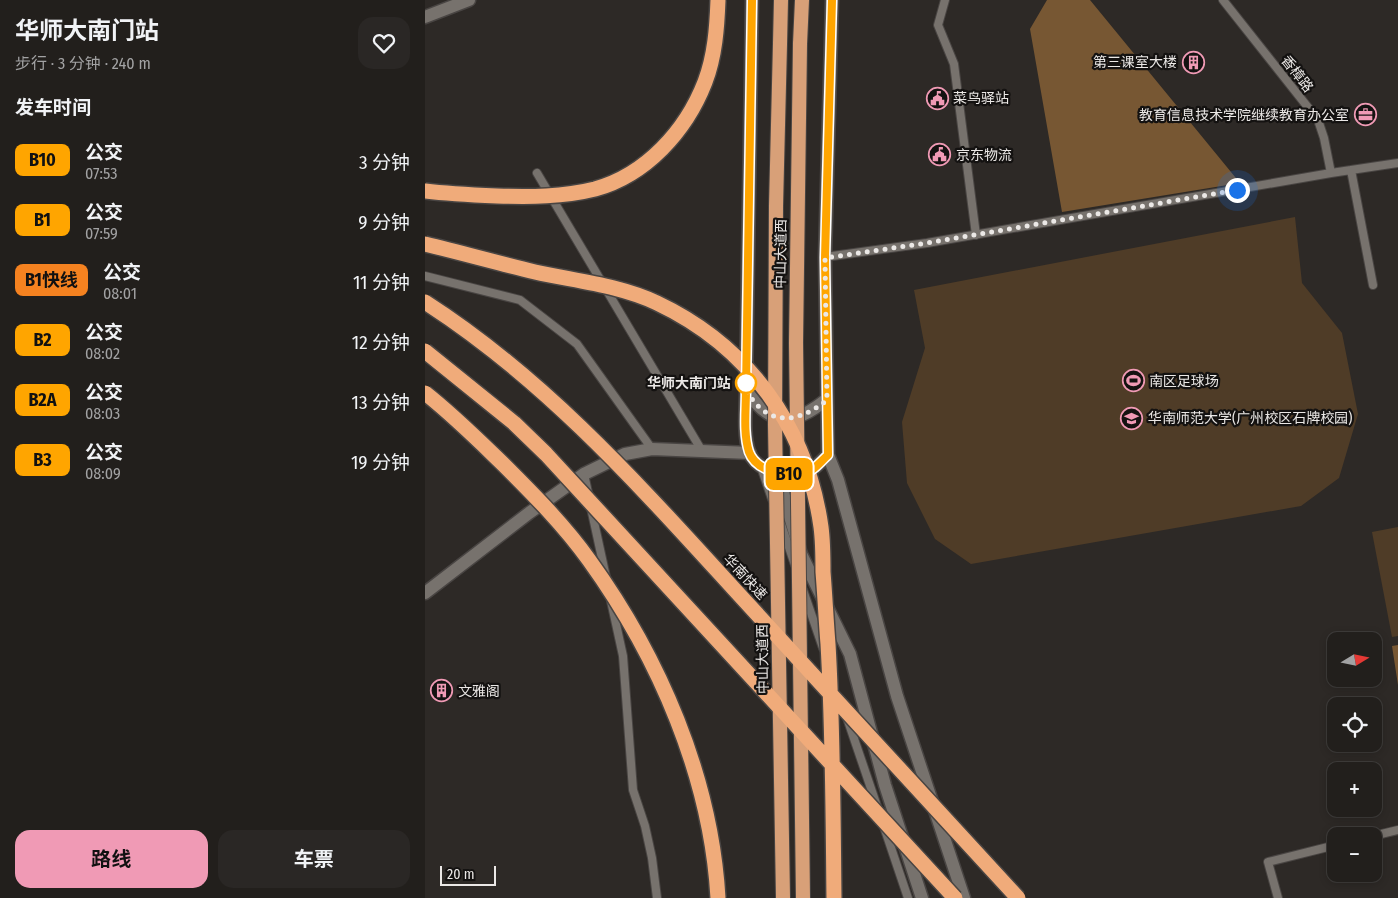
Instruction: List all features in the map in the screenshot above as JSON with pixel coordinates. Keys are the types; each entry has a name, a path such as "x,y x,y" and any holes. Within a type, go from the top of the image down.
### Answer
{"highway":[{"path":"425,191 504,196 554,196 595,188 631,174 654,156 674,136 697,101 706,81 711,60 719,0"},
{"name":"中山大道西","path":"781,0 776,224 775,425 783,898"},
{"name":"中山大道西","path":"801,0 796,343 803,898"},
{"path":"425,244 535,272 609,287 655,302 700,326 724,344 753,374 781,412 803,456 812,480 821,528 829,668 834,898"},
{"name":"华南快速","path":"425,302 470,332 514,366 591,436 645,492 1018,898"},
{"path":"425,351 514,423 546,454 955,898"},
{"path":"425,393 460,422 549,511 589,559 638,638 675,714 692,757 714,855 718,898"}],"main road":[{"path":"425,17 469,0"},
{"path":"752,0 746,390 746,428 750,453 753,460 761,467 780,473 804,474 811,471 828,455"},
{"path":"831,0 825,258 828,455 838,480 897,696 964,898"},
{"path":"746,390 764,412 784,419 791,419 815,410 827,400"},
{"path":"425,592 584,474 625,454 651,448 750,453"},
{"path":"780,473 784,496 801,554 850,654 885,785 922,898"}],"lane":[{"path":"945,0 938,25 954,64 975,235"},
{"name":"香樟路","path":"1223,0 1318,120 1324,138 1331,173"},
{"path":"825,258 975,235 1398,163"},
{"path":"1351,170 1373,285"},
{"path":"537,173 702,451"},
{"path":"425,276 520,300 577,344 651,448"},
{"path":"761,467 908,898"},
{"path":"584,474 623,656 633,790 647,834 657,898"},
{"path":"1382,834 1398,830"},
{"path":"1278,898 1268,862 1327,847"}],"shaded area":[{"path":"1047,0 1090,0 1240,183 1062,212 1030,29"},
{"name":"南区足球场","path":"1295,217 1302,283 1342,333 1358,414 1339,478 1301,506 971,564 935,539 907,483 902,422 925,348 914,290"},
{"path":"1398,527 1398,636 1392,637 1372,532"},
{"path":"1398,645 1398,685 1392,646"}],"bus line":[{"name":"B10","path":"752,0 746,390 747,441 753,460 761,467 780,473 804,474 811,471 828,455 825,258 832,0"}],"place":[{"name":"第三课室大楼","path":"1193,62"},
{"name":"菜鸟驿站","path":"937,98"},
{"name":"教育信息技术学院继续教育办公室","path":"1365,115"},
{"name":"京东物流","path":"940,155"},
{"name":"南区足球场","path":"1133,381"},
{"name":"华师大南门站","path":"746,383"},
{"name":"华南师范大学(广州校区石牌校园)","path":"1132,418"},
{"name":"文雅阁","path":"442,691"}],"route":[{"path":"746,383 746,390 764,412 784,419 791,419 815,410 827,400 825,258 927,243 1237,190"}]}
